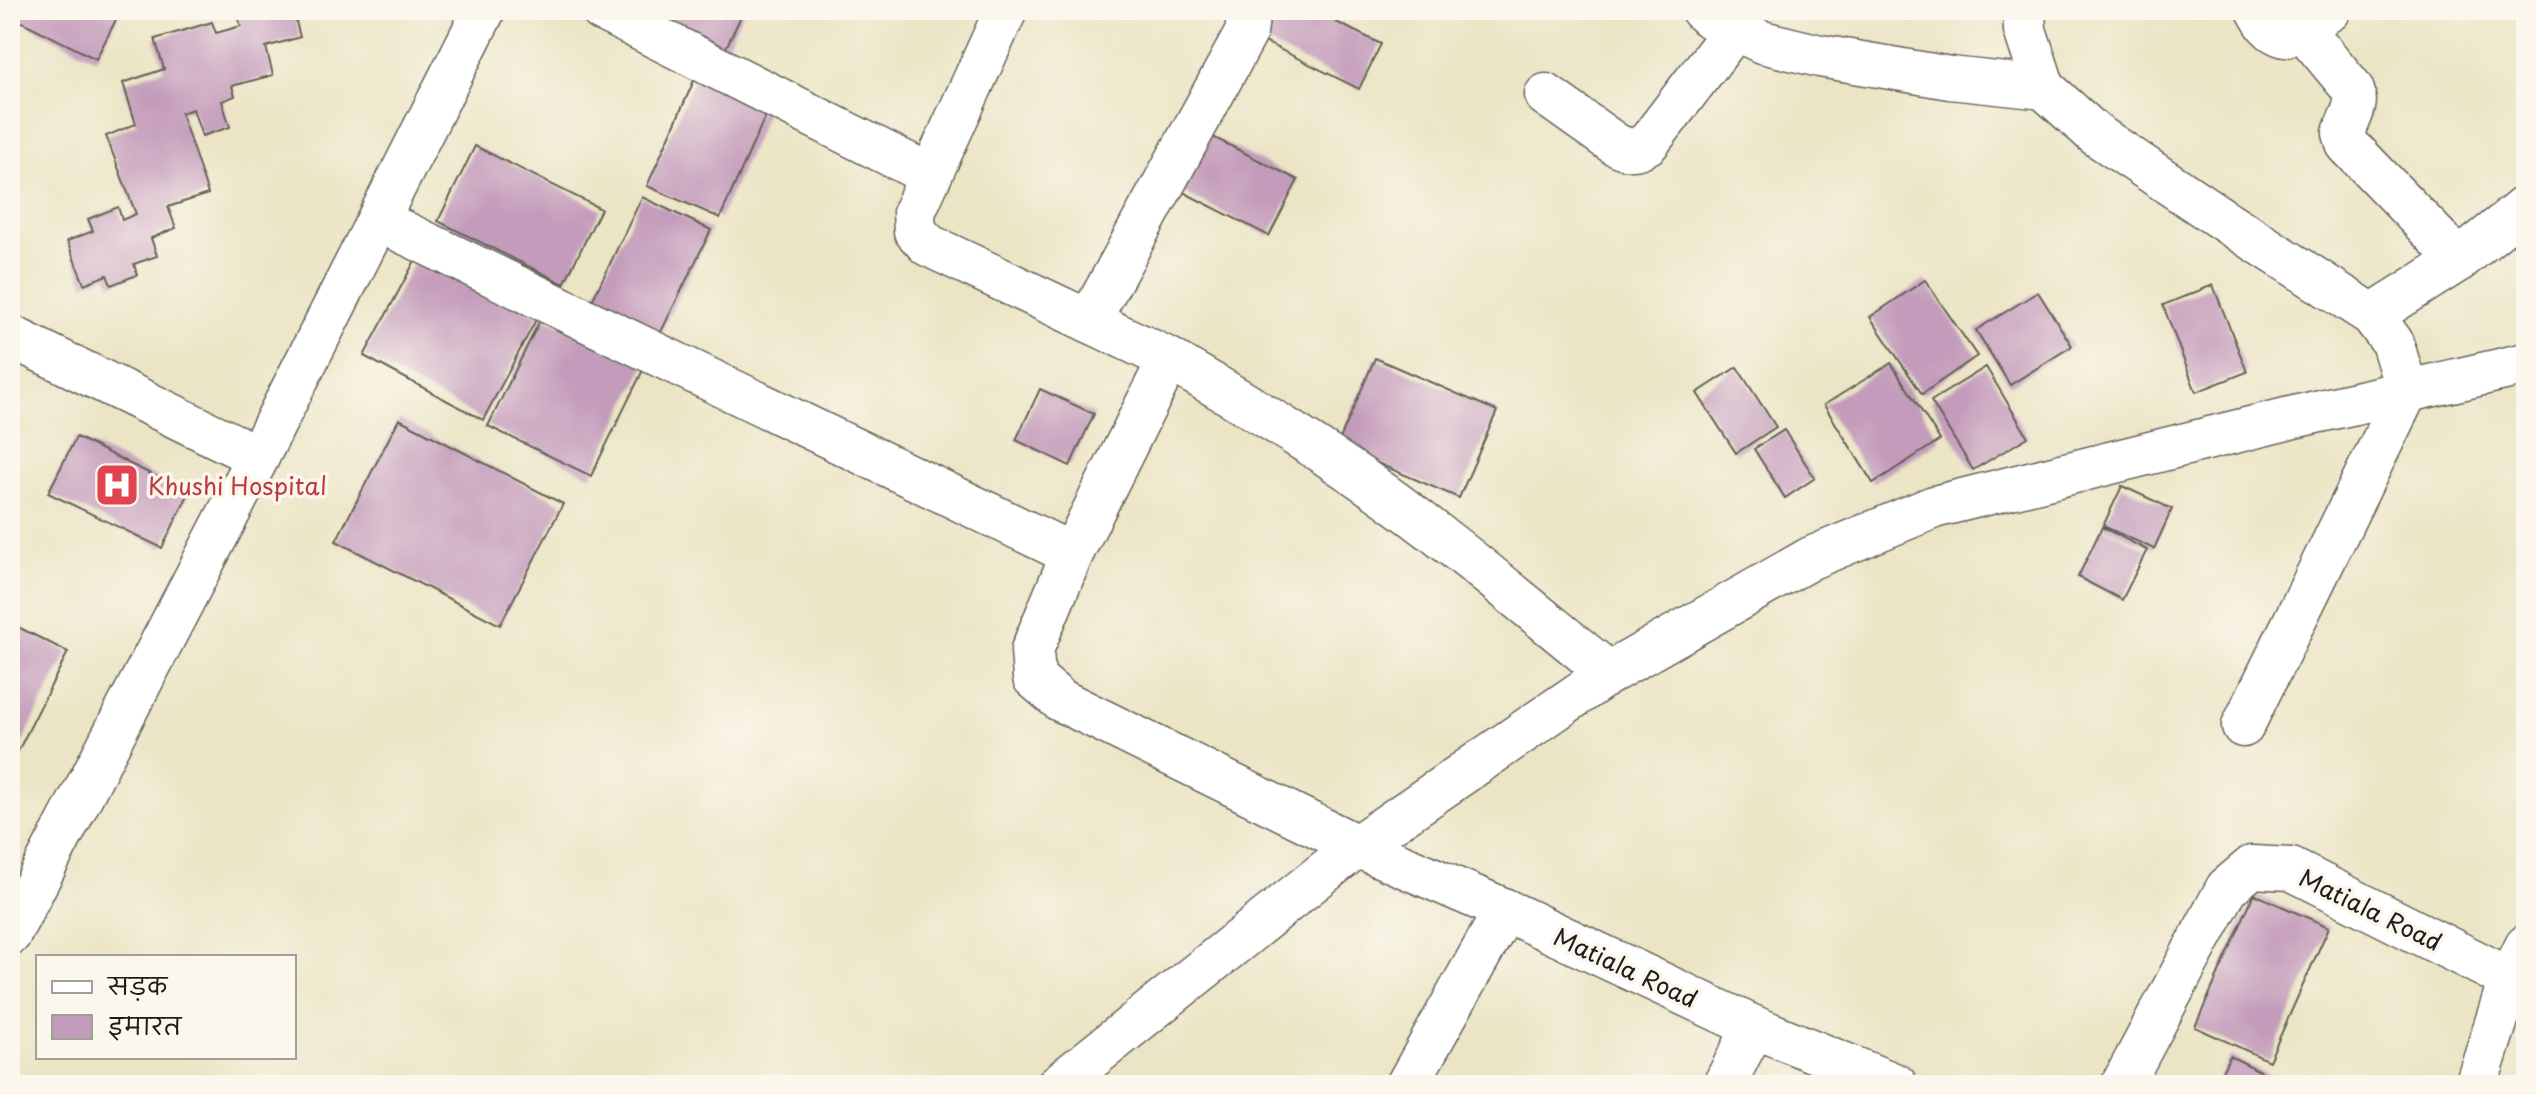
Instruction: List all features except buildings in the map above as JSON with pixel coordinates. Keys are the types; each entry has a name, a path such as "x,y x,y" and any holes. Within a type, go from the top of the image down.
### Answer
{"street":[{"path":"10,934 258,457 484,10"},
{"path":"602,10 930,175"},
{"path":"1006,10 914,212 915,231 928,245 1169,359 1242,401 1342,465 1443,539 1609,673"},
{"path":"1089,321 1246,33 1249,10"},
{"path":"2024,10 2025,30 2044,88 2095,134 2372,315 2392,342 2407,391 2243,726"},
{"path":"2258,10 2267,27 2285,36 2316,19 2356,97 2344,133 2347,144 2459,260"},
{"path":"1546,95 1615,144 1627,150 1637,150 1648,143 1718,19 1762,42 1820,56 1950,78 2044,88"},
{"path":"2372,315 2459,260 2526,206"},
{"path":"378,220 1072,554"},
{"path":"10,336 258,457"},
{"name":"Matiala Road","path":"1169,359 1072,554 1032,650 1034,678 1060,700 1357,846 1505,910 1754,1027 1896,1085"},
{"path":"1058,1085 1357,846 1609,673 1811,558 1934,507 2526,364"},
{"name":"Matiala Road","path":"2122,1085 2227,888 2252,867 2291,869 2518,962"},
{"path":"1407,1085 1505,910"},
{"path":"2476,1085 2518,962"},
{"path":"1724,1085 1754,1027"}],"place":[{"name":"Khushi Hospital","path":"117,485"}]}
